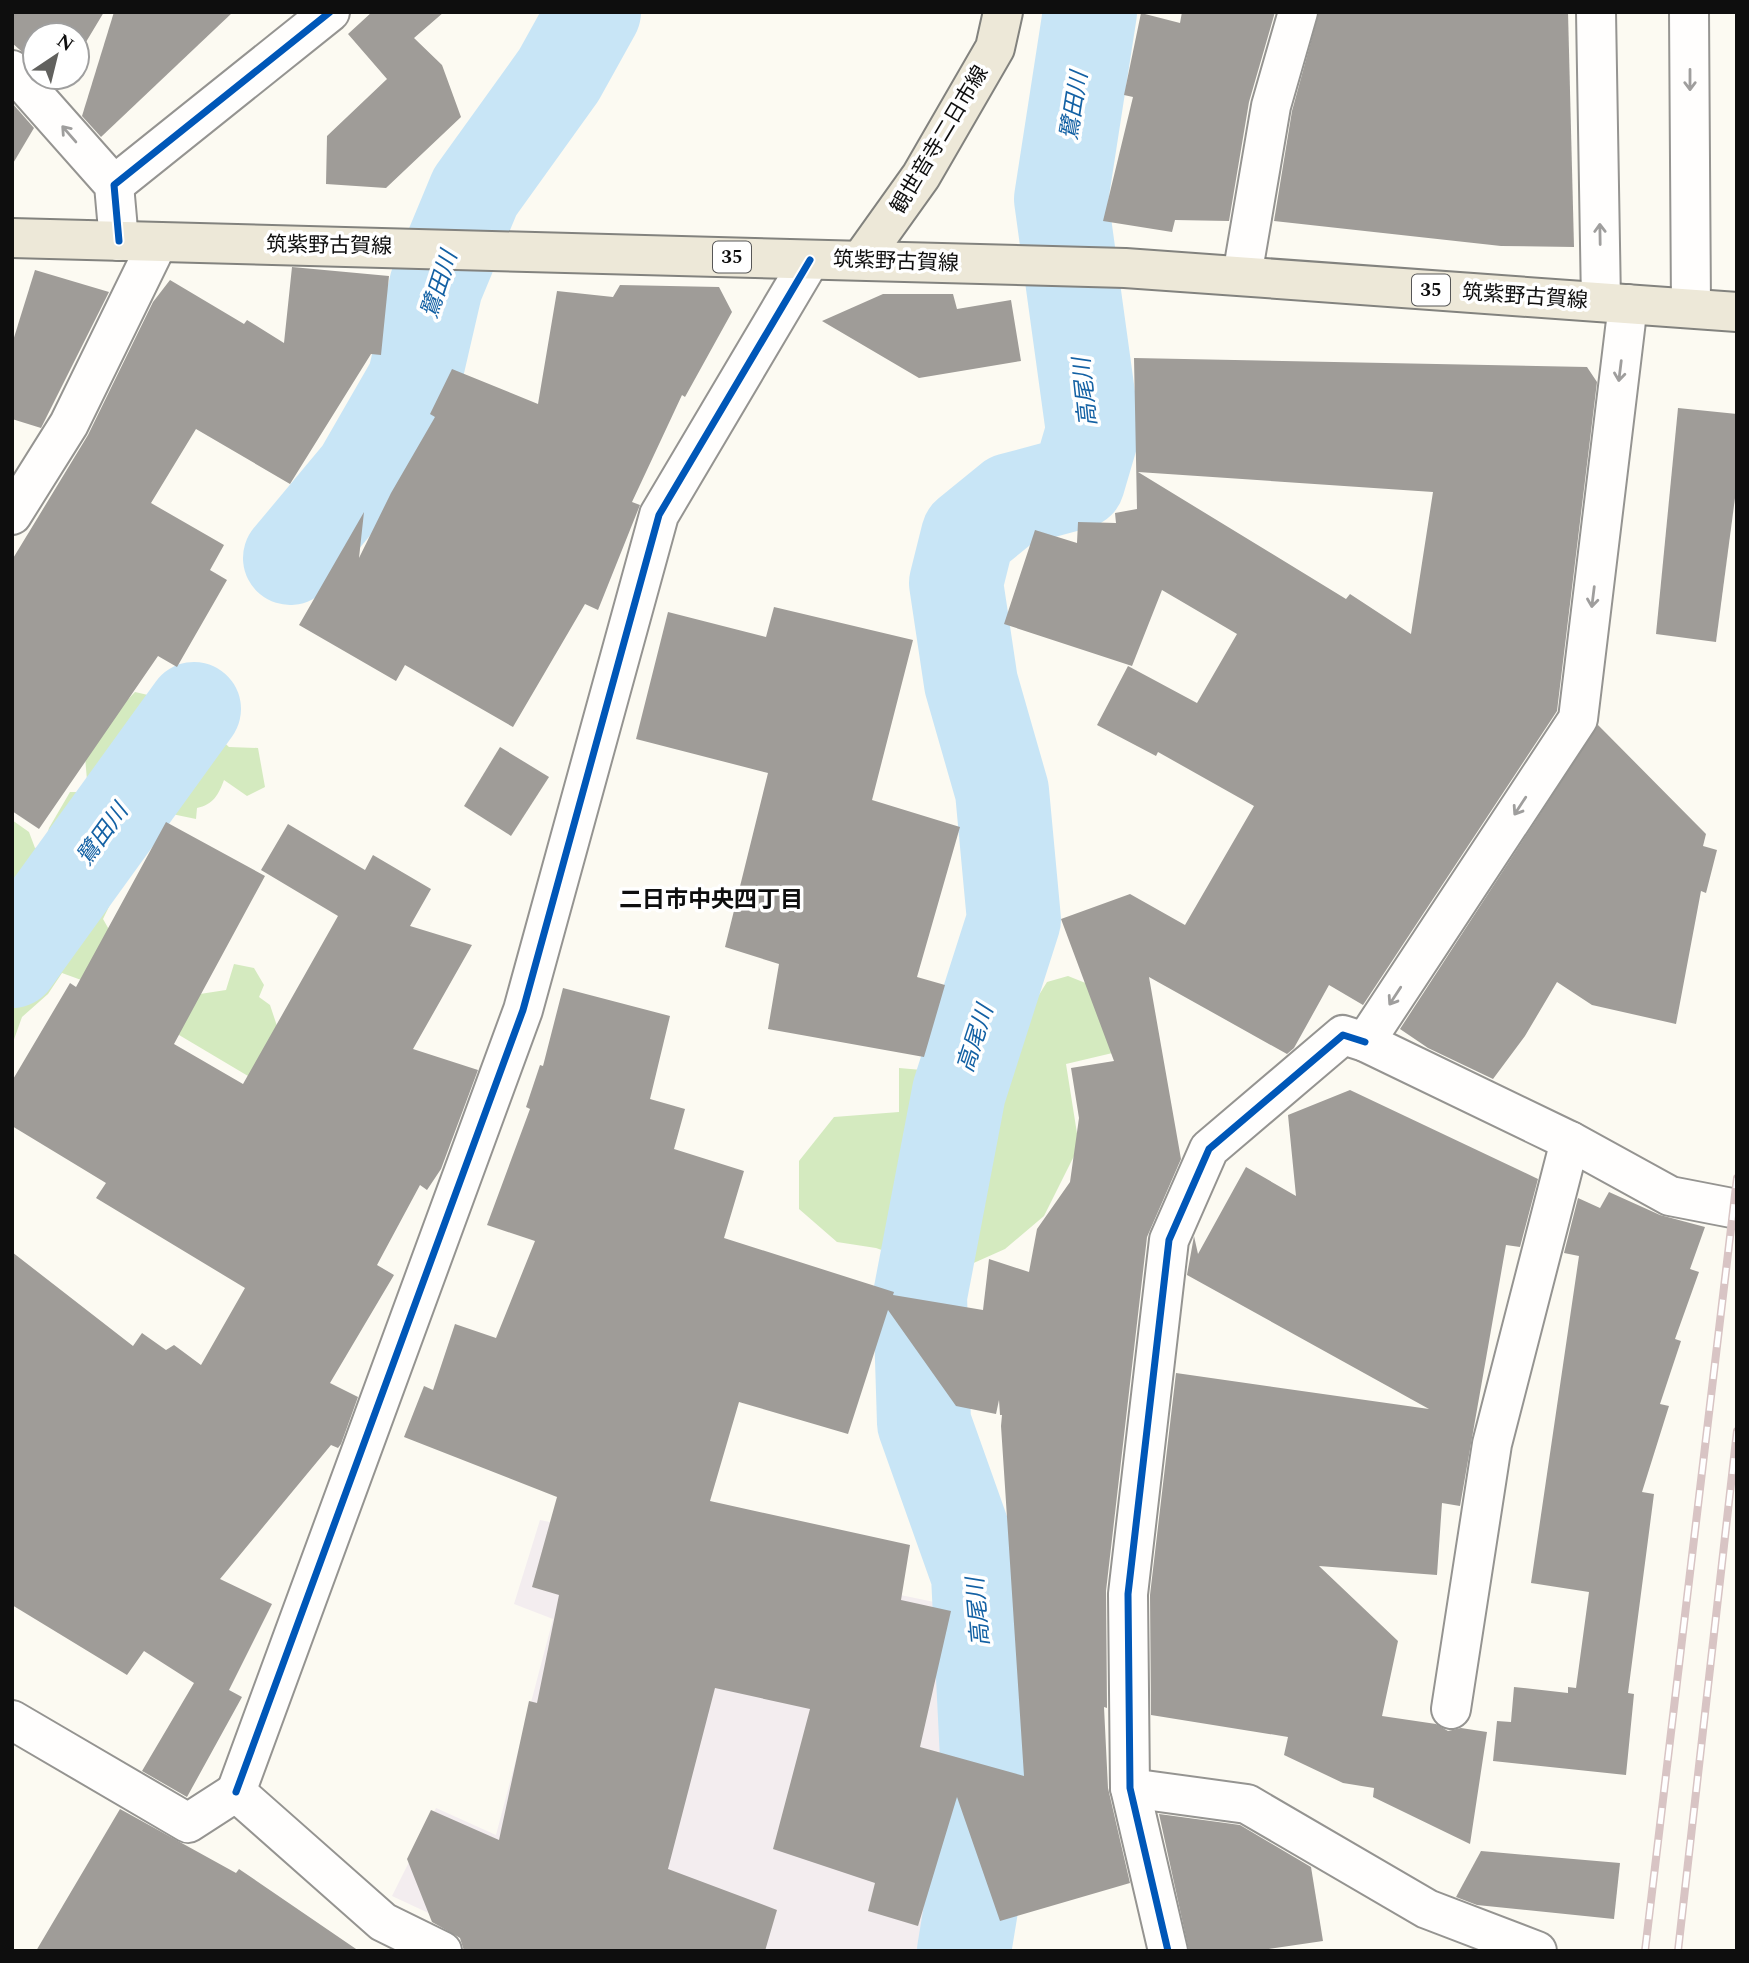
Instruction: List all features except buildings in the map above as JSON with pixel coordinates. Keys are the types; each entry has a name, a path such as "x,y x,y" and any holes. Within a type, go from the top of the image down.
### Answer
{"main road":[{"name":"観世音寺二日市線","path":"872,246 921,176 995,48 1003,12"},
{"name":"筑紫野古賀線","path":"12,238 810,260 872,246 970,264 1125,268 1737,312"}],"street":[{"path":"114,185 330,12"},
{"path":"1242,276 1271,106 1298,12"},
{"path":"1365,1042 1578,719 1614,303 1596,12"},
{"path":"1689,12 1691,308"},
{"path":"12,69 114,185 119,242"},
{"path":"12,515 69,424 158,242"},
{"path":"12,1720 188,1823 236,1792 523,1010 659,515 810,260"},
{"path":"1168,1951 1130,1788 1128,1594 1169,1240 1209,1149 1343,1035 1365,1042 1570,1141 1670,1196 1737,1209"},
{"path":"1451,1709 1492,1444 1570,1141"},
{"path":"1130,1788 1247,1804 1427,1909 1537,1951"},
{"path":"236,1792 375,1937 442,1951"}],"shaded area":[{"path":"540,1520 963,1608 967,1756 947,1951 510,1951 392,1896 436,1808 496,1835 553,1619 514,1604"}],"green space":[{"path":"135,692 161,698 170,716 205,725 229,747 258,748 265,787 247,796 224,780 215,798 197,808 196,819 167,813 138,847 103,919 120,949 200,994 226,990 234,964 254,968 264,985 259,997 270,1005 289,1062 263,1085 95,985 62,973 48,994 22,1017 12,1045 12,820 29,832 35,848 44,845 49,828 70,792 88,792 84,745"},
{"path":"1068,976 1113,994 1142,1046 1066,1064 1079,1146 1044,1216 1005,1249 949,1274 876,1248 837,1242 799,1209 799,1161 834,1117 899,1112 899,1068 922,1070 950,998 972,983 1029,1011 1047,982"}],"waterway":[{"name":"鷺田川","path":"290,558 361,473 414,381 436,286 475,192 559,75 594,12"},
{"name":"高尾川","path":"964,1951 989,1799 978,1575 924,1423 920,1296 959,1092 1014,920 1002,791 971,683 956,583 968,535 1011,500 1078,482 1093,431 1061,199 1090,12"},
{"name":"鷺田川","path":"12,961 194,709"}],"railway":[{"path":"1645,1951 1737,1178"},
{"path":"1678,1951 1737,1431"}],"cycle path":[{"path":"119,241 114,185 330,12"},
{"path":"236,1792 523,1010 659,515 810,260"},
{"path":"1168,1951 1130,1788 1128,1594 1169,1240 1209,1149 1343,1035 1365,1042"}],"district":[{"name":"二日市中央四丁目","path":"711,900"}]}
